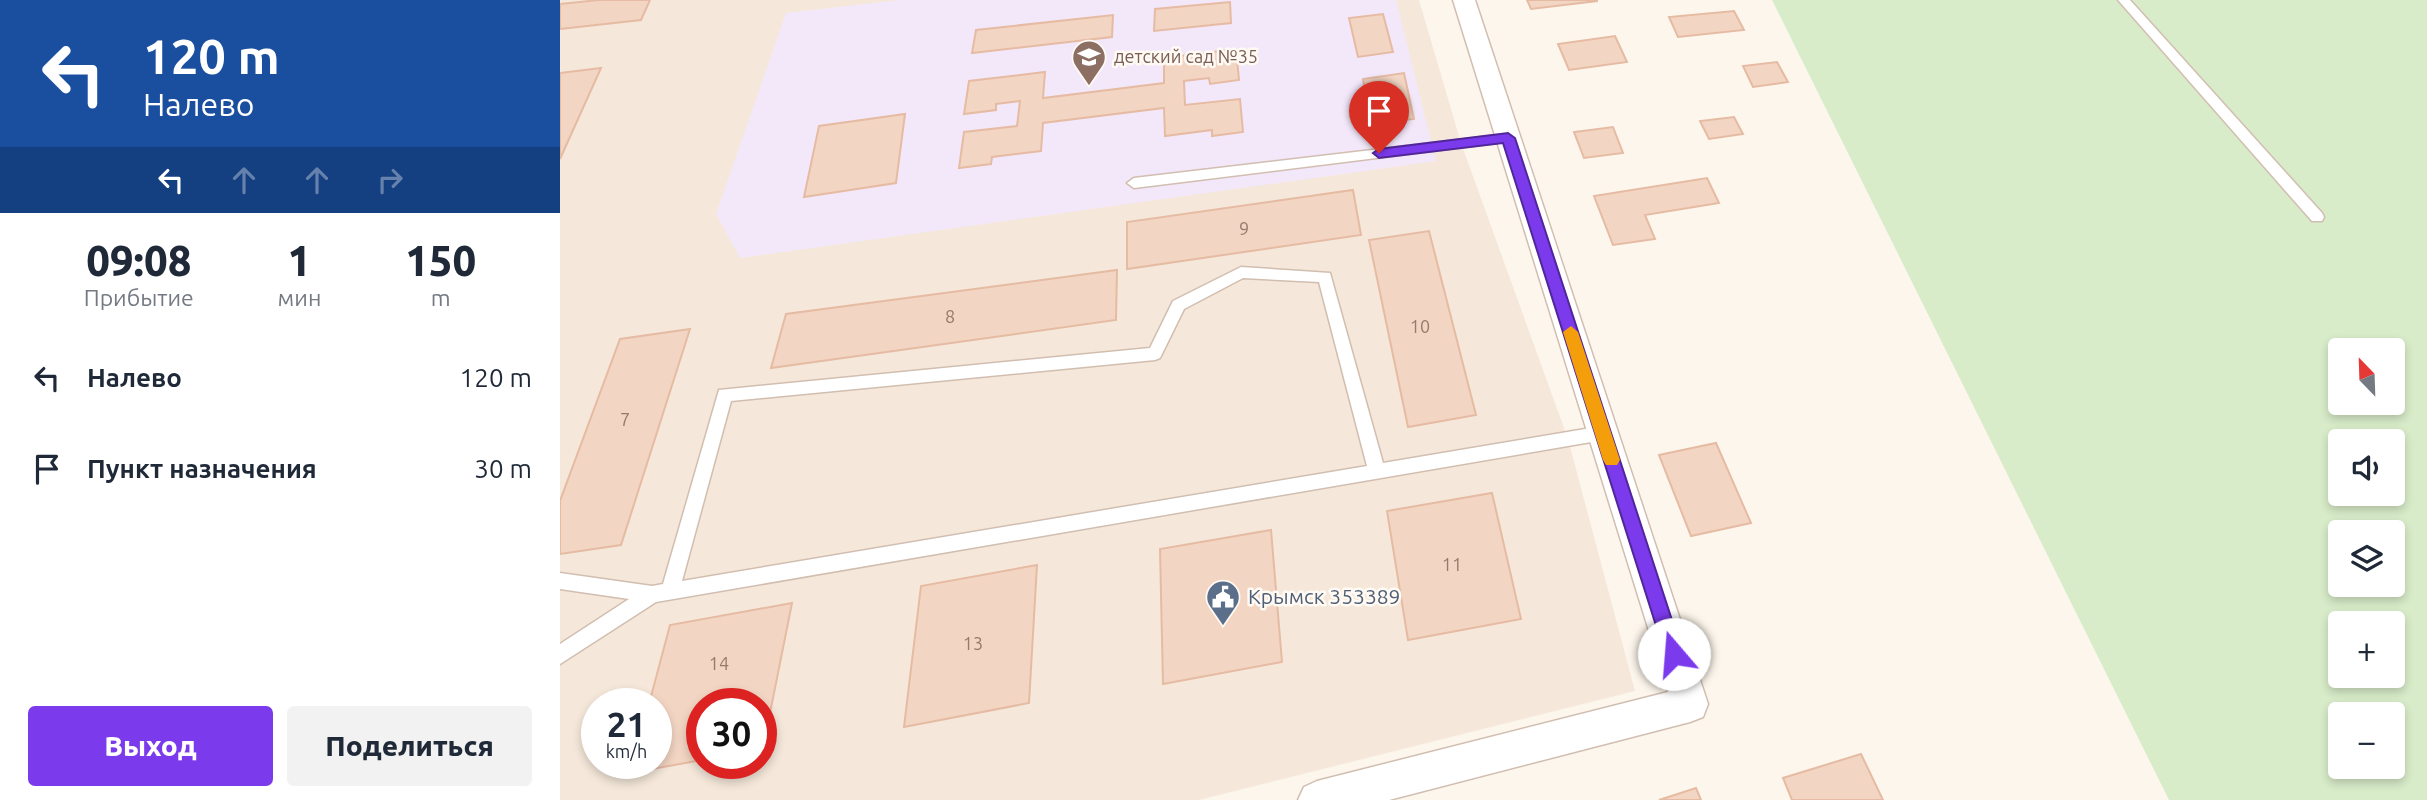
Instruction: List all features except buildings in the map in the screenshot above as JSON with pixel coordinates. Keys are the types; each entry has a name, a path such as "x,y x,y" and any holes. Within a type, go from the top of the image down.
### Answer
{"street":[{"path":"1322,799 1690,704 1464,0"}],"lane":[{"path":"2124,0 2317,217"},
{"path":"1134,183 1508,138"},
{"path":"560,656 661,592 725,395 1154,354 1178,305 1241,272 1325,277 1377,472"},
{"path":"560,581 661,592 1603,433"}],"shaded area":[{"path":"560,0 1419,0 1461,143 1568,439 1635,691 1199,800 560,800"},
{"name":"детский сад №35","path":"900,0 1396,0 1436,161 740,258 716,214 786,13"}],"green space":[{"path":"1772,0 2427,0 2427,800 2169,800"}],"slow traffic":[{"path":"1571,332 1611,460"}],"place":[{"name":"детский сад №35","path":"1089,87"},
{"name":"Крымск 353389","path":"1223,627"}],"route":[{"path":"1379,153 1508,138 1674,654"}]}
